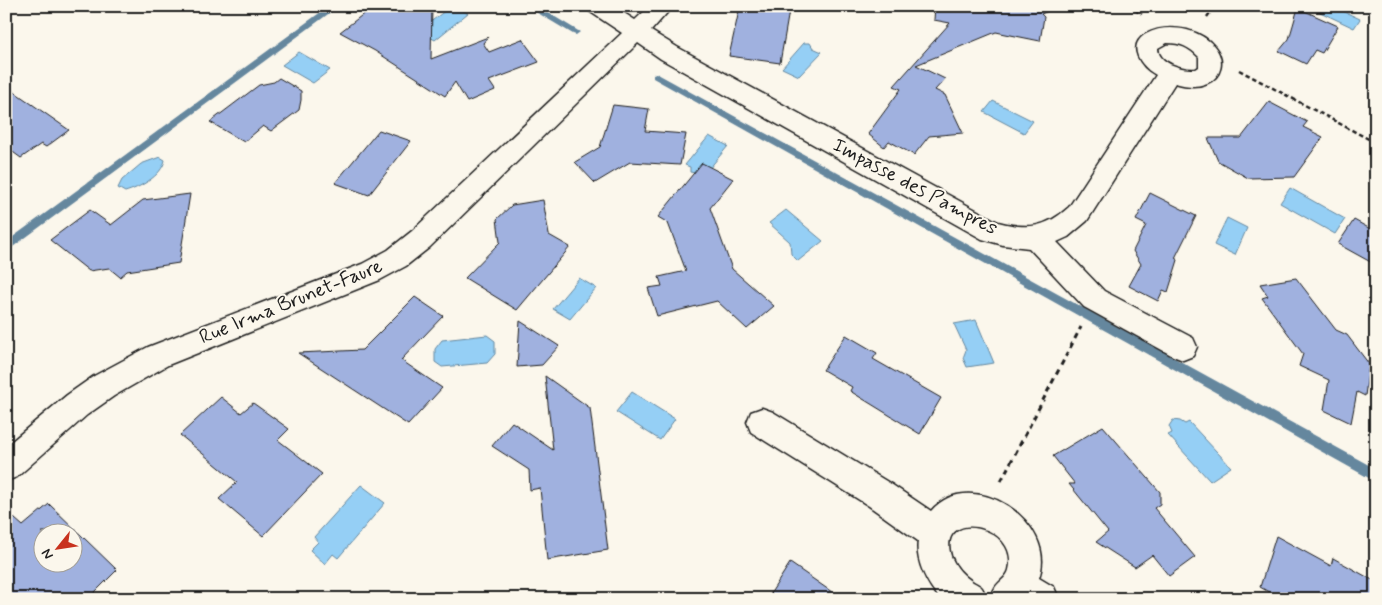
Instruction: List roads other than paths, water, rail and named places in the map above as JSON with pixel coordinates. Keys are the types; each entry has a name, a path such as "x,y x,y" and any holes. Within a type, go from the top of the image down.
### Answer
{"street":[{"name":"Impasse des Pampres","path":"597,6 669,53 991,231 1022,238 1036,238 1058,231 1070,223 1078,214 1169,74"},
{"name":"Rue Irma Brunet-Faure","path":"6,466 77,406 134,369 158,356 371,272 397,258 421,239 663,6"},
{"path":"1171,35 1189,39 1200,45 1208,53 1212,61 1211,69 1204,75 1194,78 1182,78 1169,74 1150,59 1147,51 1149,43 1155,38 1171,35"},
{"path":"1036,238 1094,299 1183,347"},
{"path":"762,422 880,495 936,533"},
{"path":"962,597 946,581 937,565 934,548 936,533 943,520 955,512 969,508 985,510 1000,518 1013,529 1022,544 1027,560 1024,594"}],"water":[{"path":"451,6 468,13 435,40 419,31"},
{"path":"1325,6 1332,6 1360,19 1354,28 1320,12"},
{"path":"804,43 810,43 813,48 822,52 799,76 782,68"},
{"path":"299,52 330,70 313,83 282,65"},
{"path":"993,101 1033,121 1024,133 984,112"},
{"path":"709,136 728,146 704,175 690,172 690,167 685,165"},
{"path":"160,157 165,160 155,176 137,188 125,192 118,188 122,180 141,164"},
{"path":"1290,188 1345,219 1335,234 1280,203"},
{"path":"786,210 823,241 798,261 791,254 790,242 769,223"},
{"path":"1227,218 1247,228 1235,255 1214,245"},
{"path":"579,278 596,288 570,319 553,309"},
{"path":"976,320 994,363 967,367 963,358 966,350 954,324"},
{"path":"487,335 495,341 495,354 487,363 442,367 435,362 435,349 442,340"},
{"path":"632,392 675,419 660,440 616,412"},
{"path":"1173,420 1185,424 1189,422 1231,467 1210,481 1168,435 1172,433 1169,426"},
{"path":"361,485 385,503 338,558 333,554 325,564 310,550 318,542 314,537"}],"waterway":[{"path":"6,248 335,6"},
{"path":"530,6 576,32"},
{"path":"656,76 1376,476"}]}
